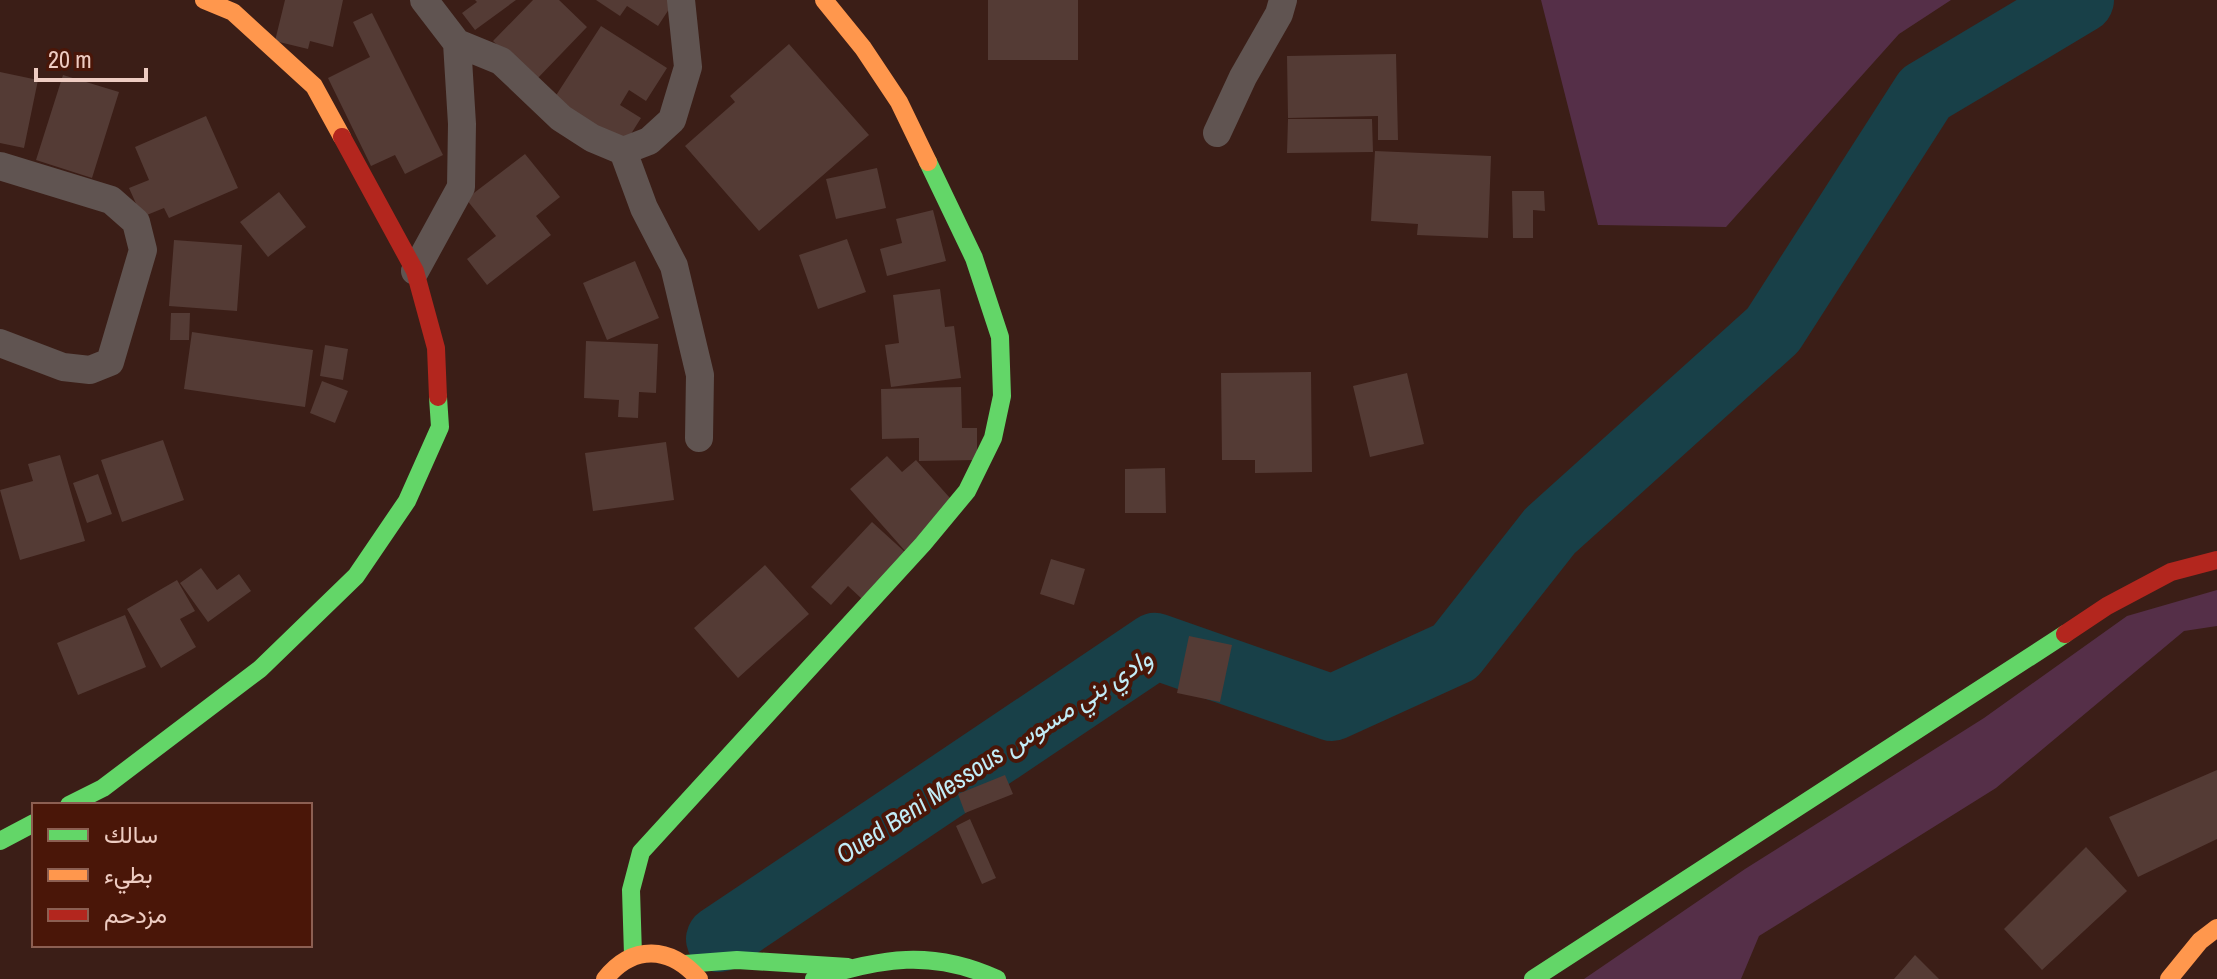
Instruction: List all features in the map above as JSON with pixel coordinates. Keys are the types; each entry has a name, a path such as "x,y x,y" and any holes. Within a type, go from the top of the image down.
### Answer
{"main road":[{"path":"73,803 103,788 260,669 356,576 407,501 440,427 436,348 415,271 314,86 233,12 204,0"},
{"path":"633,955 630,893 632,869 641,852 913,555 967,491 993,438 1002,396 1000,337 974,258 899,102 863,48 824,0"},
{"path":"1533,979 2107,606 2171,572 2217,560"},
{"path":"0,841 32,824"},
{"path":"2169,979 2200,941 2217,928"},
{"path":"605,979 620,962 633,955 651,952 669,955 685,964 699,979"},
{"path":"814,979 850,967 904,957 951,961 997,979"},
{"path":"685,964 737,960 850,967"}],"street":[{"path":"424,0 457,43 501,61 561,118 592,138 623,151 649,141 672,120 688,67 681,0"},
{"path":"1217,133 1243,77 1279,14 1283,0"},
{"path":"415,271 461,187 462,124 457,43"},
{"path":"623,151 644,208 674,266 700,375 699,438"},
{"path":"0,166 111,200 136,222 143,250 110,362 90,370 63,367 0,343"}],"shaded area":[{"path":"1541,0 1951,0 1899,34 1726,227 1598,225"},
{"path":"2217,590 2217,626 2184,631 1996,788 1759,936 1741,979 1584,979 1745,869 1984,718 2127,616"}],"building":[{"path":"285,0 343,0 333,47 310,41 308,49 275,41"},
{"path":"475,0 516,0 475,30 462,13 477,2"},
{"path":"533,0 559,0 587,27 535,81 493,41"},
{"path":"596,0 675,0 658,26 627,6 620,16"},
{"path":"988,0 1078,0 1078,60 988,60"},
{"path":"372,13 443,155 405,174 395,155 371,166 328,78 370,57 353,22"},
{"path":"601,26 667,68 646,101 629,90 620,105 641,118 624,145 553,100"},
{"path":"789,44 869,135 759,231 685,146 735,102 730,96"},
{"path":"1396,54 1398,140 1378,140 1378,116 1288,118 1287,56"},
{"path":"0,72 38,80 24,148 0,143"},
{"path":"63,75 119,92 92,178 36,160"},
{"path":"206,116 238,188 169,218 164,208 142,217 129,188 149,180 135,147"},
{"path":"1288,119 1372,119 1373,152 1287,153"},
{"path":"1375,151 1491,156 1488,238 1417,235 1418,224 1371,221"},
{"path":"525,154 560,197 536,216 551,235 487,285 467,259 496,236 466,199"},
{"path":"877,168 886,208 836,219 826,179"},
{"path":"1512,191 1544,191 1545,211 1533,210 1533,238 1513,238"},
{"path":"279,192 306,227 268,257 240,222"},
{"path":"933,210 946,261 887,276 880,249 902,243 896,219"},
{"path":"847,239 866,292 818,309 799,255"},
{"path":"174,240 242,245 237,311 169,306"},
{"path":"635,261 659,318 607,340 583,283"},
{"path":"940,289 945,327 954,326 961,378 891,387 885,345 899,343 893,295"},
{"path":"171,313 190,313 189,340 170,340"},
{"path":"192,332 313,350 305,407 184,389"},
{"path":"586,341 658,344 656,393 639,392 638,418 618,417 619,400 584,398"},
{"path":"325,345 348,349 343,380 320,376"},
{"path":"1311,372 1312,472 1255,473 1255,460 1222,460 1221,373"},
{"path":"1407,373 1424,444 1370,457 1353,386"},
{"path":"322,381 348,391 335,423 310,413"},
{"path":"961,387 962,428 977,428 977,460 919,461 919,438 882,439 881,389"},
{"path":"163,440 184,500 122,522 101,460"},
{"path":"666,442 674,500 593,511 585,453"},
{"path":"60,455 85,541 20,560 0,490 33,481 28,464"},
{"path":"887,456 902,472 916,460 958,507 906,552 850,489"},
{"path":"1165,468 1166,513 1125,513 1125,469"},
{"path":"98,474 112,514 87,523 73,483"},
{"path":"872,522 906,553 862,599 848,586 831,605 811,587"},
{"path":"1051,559 1085,569 1074,605 1040,594"},
{"path":"765,565 809,614 738,678 694,628"},
{"path":"201,568 217,590 239,574 251,591 208,622 180,583"},
{"path":"177,580 195,611 180,619 196,647 161,668 127,609"},
{"path":"125,615 146,667 78,695 57,643"},
{"path":"1189,636 1232,645 1220,702 1177,693"},
{"path":"2217,770 2217,839 2138,877 2109,817"},
{"path":"1005,775 1013,794 965,813 958,794"},
{"path":"970,819 996,878 982,884 956,826"},
{"path":"2086,847 2127,891 2042,970 2004,929"},
{"path":"1915,955 1939,979 1894,979"}],"waterway":[{"name":"Oued Beni Messous وادي بني مسوس","path":"719,939 1155,646 1332,708 1455,652 1550,531 1773,330 1925,93 2081,0"}],"traffic: fast":[{"path":"633,955 631,890 641,852 923,544 967,491 993,438 1002,396 1000,337 974,258 928,162"},
{"path":"73,803 103,788 260,669 356,576 407,501 440,427 438,397"},
{"path":"1533,979 2065,634"},
{"path":"0,841 32,824"},
{"path":"685,964 737,960 848,967"},
{"path":"814,979 862,966 906,960 950,963 997,979"}],"traffic: slow":[{"path":"204,0 233,12 314,86 342,137"},
{"path":"824,0 863,48 899,102 928,162"},
{"path":"2169,979 2200,941 2217,928"},
{"path":"605,979 627,960 652,954 676,960 699,979"}],"traffic: jam":[{"path":"342,137 415,271 436,348 438,397"},
{"path":"2065,634 2107,606 2171,572 2217,560"}]}
